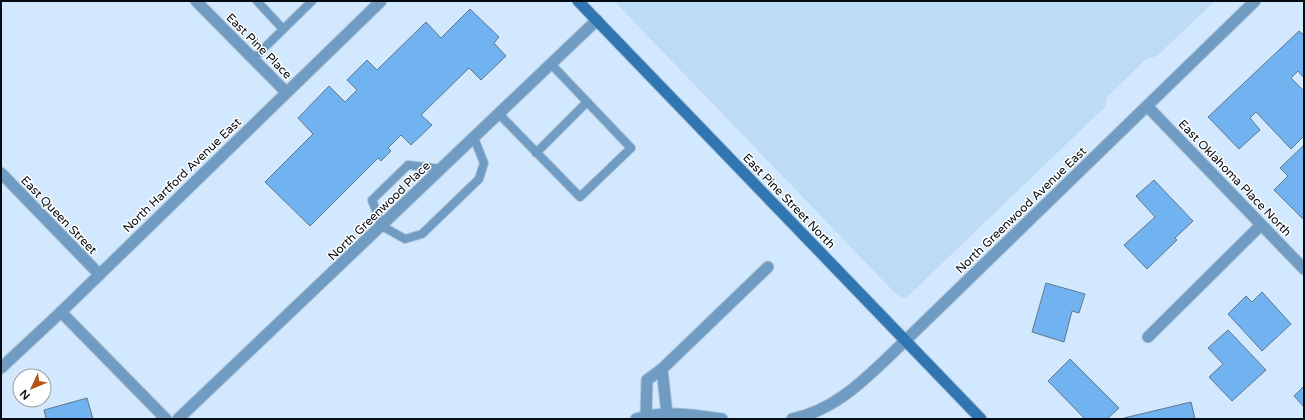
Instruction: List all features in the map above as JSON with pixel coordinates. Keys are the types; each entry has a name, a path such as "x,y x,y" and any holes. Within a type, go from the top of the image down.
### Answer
{"main road":[{"name":"East Pine Street North","path":"578,1 981,419"}],"street":[{"name":"East Pine Place","path":"196,1 286,92"},
{"name":"North Hartford Avenue East","path":"1,368 61,312 381,1"},
{"name":"North Greenwood Avenue East","path":"792,419 829,406 849,393 906,340 1255,1"},
{"name":"North Greenwood Place","path":"178,419 597,20"},
{"name":"East Oklahoma Place North","path":"1147,106 1304,269"},
{"name":"East Queen Street","path":"1,173 99,274"},
{"path":"1148,336 1261,225"},
{"path":"722,419 667,414 641,417 647,380 662,369 768,266"},
{"path":"61,312 166,419"},
{"path":"662,369 667,414"}],"lane":[{"path":"257,1 283,28"},
{"path":"254,58 312,1"},
{"path":"499,114 580,197 631,148 551,64"},
{"path":"536,153 587,102"},
{"path":"442,169 408,165 372,200 382,226 405,239 422,234 479,179 484,163 474,138"}],"shaded area":[{"path":"614,1 1215,1 1157,56 1146,59 1107,97 1105,107 906,298 901,297 894,292"}],"building":[{"path":"470,9 499,37 494,43 506,56 481,80 469,68 421,115 432,125 411,145 401,135 388,148 391,151 381,161 378,158 310,226 265,182 313,134 298,118 329,86 345,102 357,90 347,80 367,60 377,70 426,22 441,38"},
{"path":"1299,31 1304,35 1304,78 1298,71 1291,78 1304,91 1304,136 1291,149 1256,112 1250,118 1260,130 1239,149 1208,117"},
{"path":"1304,145 1304,220 1274,190 1288,176 1280,168"},
{"path":"1154,180 1193,221 1175,238 1177,240 1147,269 1124,245 1155,217 1136,196"},
{"path":"1046,283 1085,294 1079,313 1072,311 1064,342 1032,332"},
{"path":"1262,292 1291,324 1262,351 1228,314 1246,296 1252,302"},
{"path":"1228,330 1266,370 1232,401 1209,377 1223,364 1208,348"},
{"path":"1070,359 1119,408 1107,419 1085,419 1048,381"},
{"path":"1304,386 1304,407 1294,396"},
{"path":"87,398 93,419 46,419 44,410"},
{"path":"1191,402 1195,419 1124,419 1124,418"}]}
